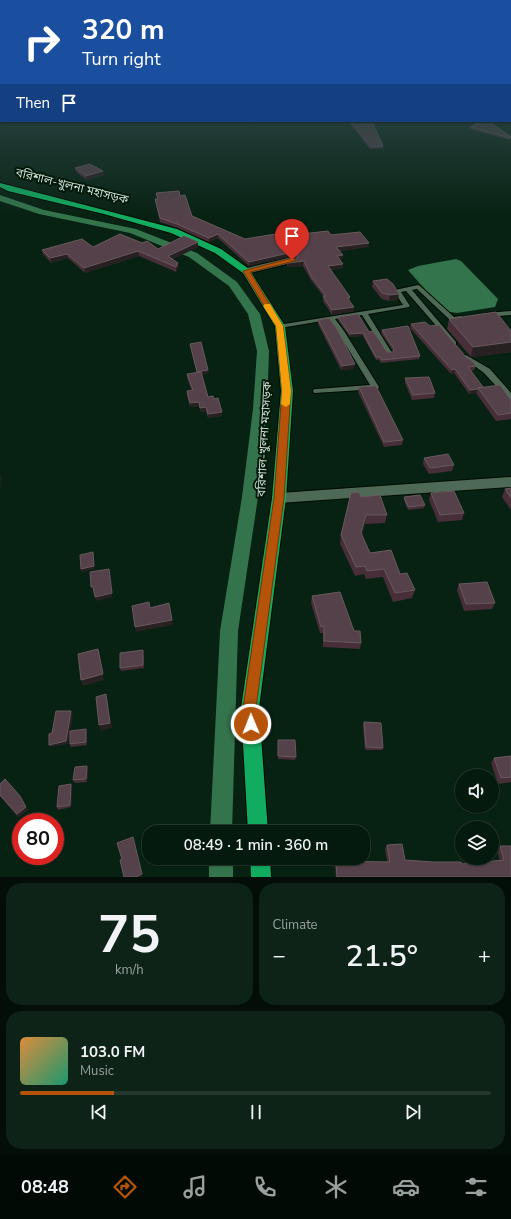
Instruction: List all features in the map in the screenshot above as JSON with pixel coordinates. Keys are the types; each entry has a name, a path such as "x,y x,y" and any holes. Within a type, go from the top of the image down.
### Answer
{"highway":[{"name":"বরিশাল-খুলনা মহাসড়ক","path":"0,185 174,231 218,251 246,271 280,326 286,391 279,498 250,708 258,825"},
{"path":"260,865 261,877"}],"street":[{"path":"246,271 292,260"},
{"path":"279,498 511,482"}],"lane":[{"path":"280,326 407,306 397,291 418,287 452,319 465,317"},
{"path":"408,289 458,348"},
{"path":"364,313 389,353"},
{"path":"479,316 511,313"},
{"path":"317,391 375,387 341,331 330,318"},
{"path":"463,354 468,360 486,371 511,397"}],"shaded area":[{"path":"456,259 461,261 498,299 495,307 457,313 444,311 408,270 418,266"}],"building":[{"path":"362,136 379,136 383,146 371,147"},
{"path":"90,164 103,171 86,176 75,168"},
{"path":"179,191 180,196 185,195 192,216 245,239 282,233 284,236 328,231 331,235 360,232 369,243 336,247 343,255 337,256 343,264 328,266 350,297 347,298 354,307 332,310 323,296 326,296 311,276 304,261 288,263 287,261 296,259 298,256 293,252 249,262 218,234 209,238 160,218 155,199 158,199 156,193"},
{"path":"120,234 142,243 147,241 158,249 184,236 198,242 168,256 178,263 176,267 138,251 84,268 67,254 50,258 42,250 82,239 93,247"},
{"path":"387,279 393,284 399,294 390,295 382,293 373,281"},
{"path":"496,312 511,331 511,342 473,347 449,319"},
{"path":"358,314 369,332 373,331 387,352 393,352 394,349 382,330 408,326 420,356 382,360 380,357 376,357 363,333 350,334 338,317"},
{"path":"329,318 337,329 355,364 342,366 318,320"},
{"path":"425,322 430,326 439,325 466,357 472,361 476,366 468,367 483,387 470,390 455,369 452,370 411,324"},
{"path":"201,342 208,370 197,372 190,344"},
{"path":"201,372 208,397 213,396 214,399 218,398 222,412 208,414 206,407 200,408 199,402 190,403 187,391 193,390 187,374"},
{"path":"429,377 435,393 413,395 405,378"},
{"path":"500,385 511,400 511,413 498,415 478,388"},
{"path":"376,386 403,440 384,442 359,387"},
{"path":"448,454 454,465 430,468 424,458"},
{"path":"511,488 511,498 505,489"},
{"path":"454,491 464,513 440,515 431,493"},
{"path":"359,492 361,497 380,495 387,515 366,515 361,533 370,553 391,550 400,574 407,573 415,590 395,593 384,569 367,571 365,566 356,567 341,535 351,493"},
{"path":"420,495 425,505 408,507 404,497"},
{"path":"93,552 94,566 81,569 80,555"},
{"path":"109,569 112,593 95,597 93,587 91,587 90,572"},
{"path":"487,582 495,603 466,604 459,584"},
{"path":"340,592 354,631 360,631 361,643 324,641 324,626 321,627 312,596"},
{"path":"149,602 150,608 169,603 172,620 135,627 132,606"},
{"path":"98,649 103,674 81,680 78,654"},
{"path":"143,650 143,665 120,668 120,653"},
{"path":"106,694 110,723 99,725 96,697"},
{"path":"56,711 71,711 66,741 49,745 49,734 52,733"},
{"path":"364,722 381,723 383,748 366,747"},
{"path":"86,729 86,742 70,744 70,731"},
{"path":"278,740 295,740 296,757 278,756"},
{"path":"511,756 511,777 501,778 494,758"},
{"path":"87,766 86,779 73,780 75,767"},
{"path":"5,779 20,796 26,807 16,813 0,795 0,784"},
{"path":"71,784 70,805 57,807 59,786"},
{"path":"133,837 142,874 136,877 124,877 120,860 122,859 117,843"},
{"path":"402,844 405,860 455,862 455,865 499,865 499,860 504,860 500,846 511,846 511,877 337,877 336,865 370,865 370,862 390,862 387,845"}],"waterway":[{"path":"0,198 42,212 133,231 193,255 233,284 254,314 263,351 260,409 250,497 229,631 221,825"},
{"path":"221,865 221,877"}],"slow traffic":[{"path":"267,306 280,326 286,404"}],"route":[{"path":"251,724 250,708 279,498 286,391 280,326 246,271 292,260"}]}
